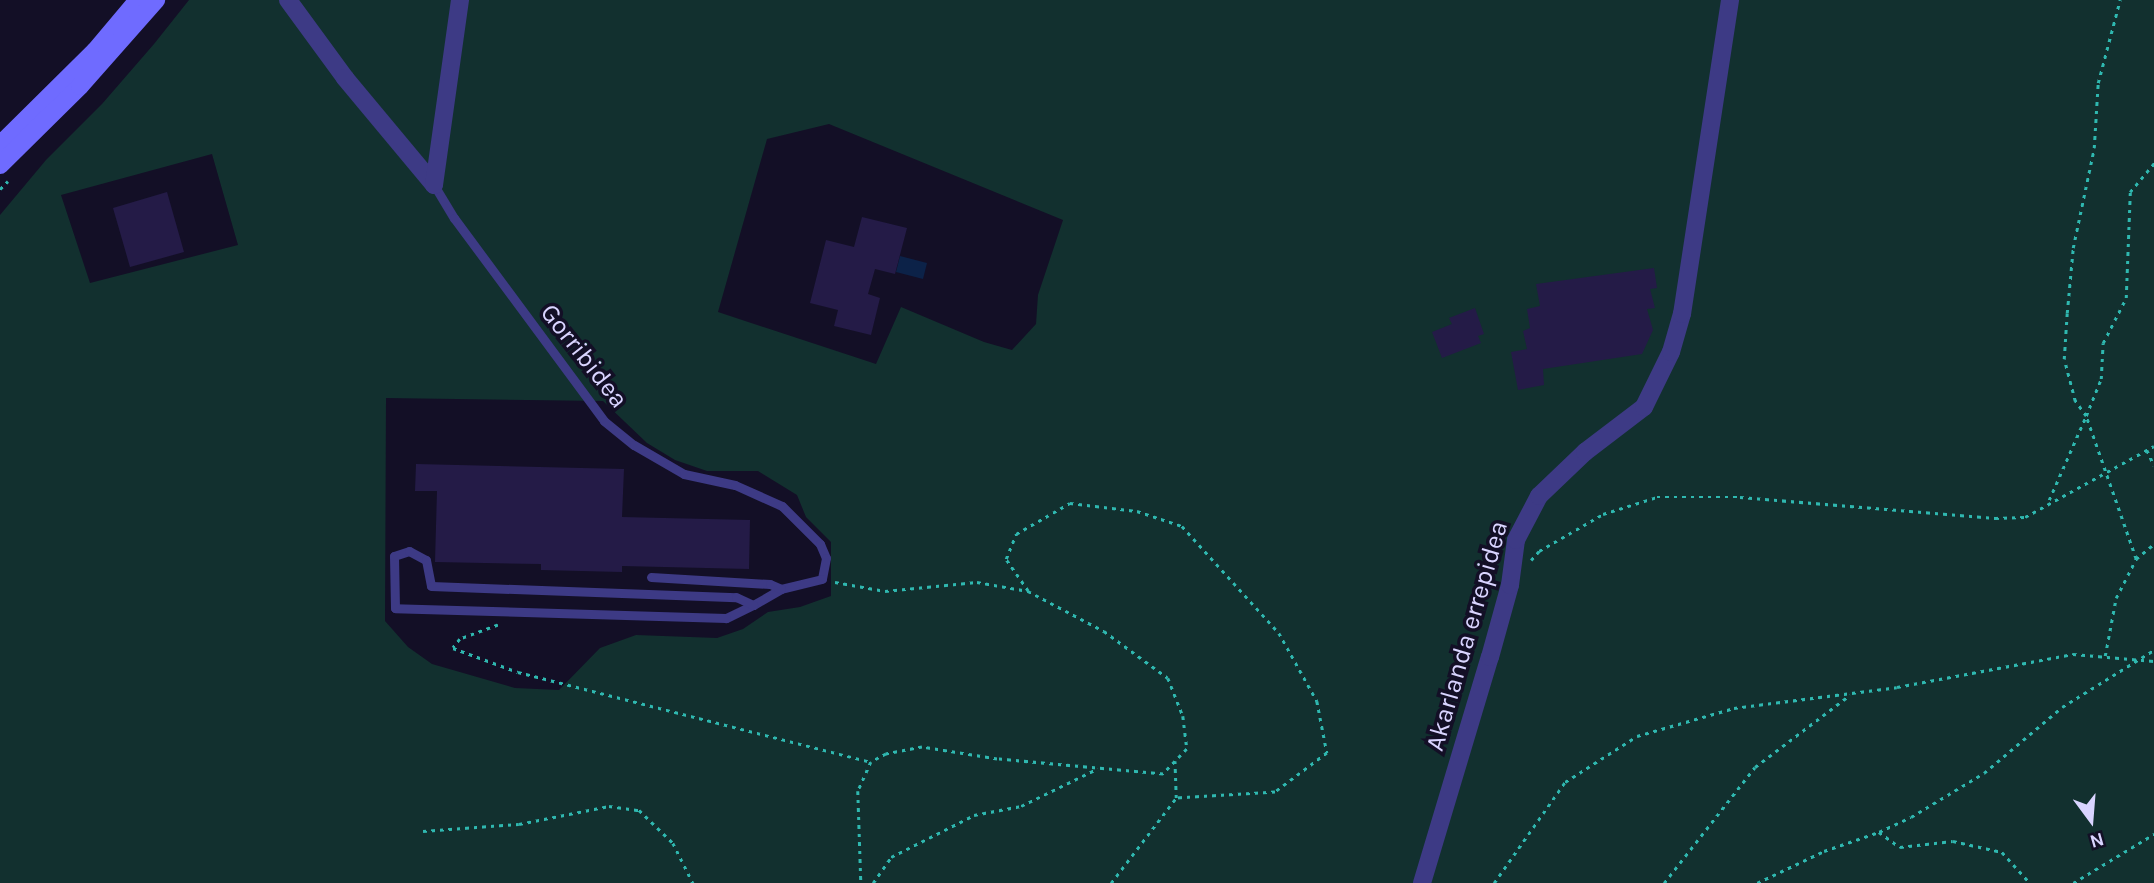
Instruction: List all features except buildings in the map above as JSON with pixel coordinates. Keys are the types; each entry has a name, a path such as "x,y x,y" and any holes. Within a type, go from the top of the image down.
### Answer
{"main road":[{"path":"0,145 95,51 138,0"},
{"path":"0,165 80,86 156,0"}],"street":[{"path":"288,0 345,78 434,185"},
{"path":"434,185 460,0"},
{"name":"Akarlanda errepidea","path":"1422,883 1510,585 1516,540 1539,496 1585,452 1644,407 1671,352 1682,314 1730,0"}],"lane":[{"name":"Gorribidea","path":"434,185 454,218 604,421 634,445 684,474 735,485 782,506 820,544 826,558 822,579"},
{"path":"753,606 736,597 431,586 426,560 409,551 394,556 395,608 726,618 753,606 781,589 822,579"},
{"path":"651,577 771,584 781,589"}],"path":[{"path":"2120,0 2098,83 2094,148 2073,248 2064,359 2075,401 2086,416 2136,559"},
{"path":"2048,502 2101,379 2103,343 2126,298 2130,192 2154,163"},
{"path":"2048,502 2154,446"},
{"path":"2147,450 2154,465"},
{"path":"1510,585 1539,551 1602,513 1657,497 1740,497 1995,518 2025,517 2062,498 2048,502"},
{"path":"1028,591 1006,559 1016,534 1070,503 1137,510 1182,526 1279,633 1317,701 1327,753 1275,792 1176,798"},
{"path":"2105,658 2116,598 2136,559 2154,544"},
{"path":"822,579 885,592 977,582 1028,591 1104,631 1168,678 1183,716 1187,749 1163,774 1097,769 922,747 886,754 871,762 858,791 861,883"},
{"path":"532,613 460,639 453,648 518,672 871,762"},
{"path":"1757,883 1824,851 1879,832 1984,773 2062,707 2154,650"},
{"path":"1494,883 1565,782 1637,736 1734,708 1853,693 2073,654 2134,662 2154,661"},
{"path":"1664,883 1755,767 1853,693"},
{"path":"1111,883 1176,798 1175,761"},
{"path":"873,883 891,857 974,815 1021,806 1097,769"},
{"path":"423,831 519,824 609,806 639,810 673,843 693,883"},
{"path":"1879,832 1900,847 1953,841 2002,852 2030,883"},
{"path":"2073,883 2154,834"}],"green space":[{"path":"189,0 2154,0 2154,883 0,883 0,215 46,160 102,104","holes":["829,124 1063,220 1038,295 1036,324 1012,350 984,342 901,307 876,364 718,312 767,139","212,154 238,245 90,283 61,195","386,398 603,401 647,443 675,460 707,471 758,471 797,495 806,517 831,542 831,596 800,607 768,612 743,629 717,638 636,635 600,648 559,690 515,688 432,664 408,647 385,621"]}],"water":[{"path":"900,256 927,263 923,279 896,272"}]}
